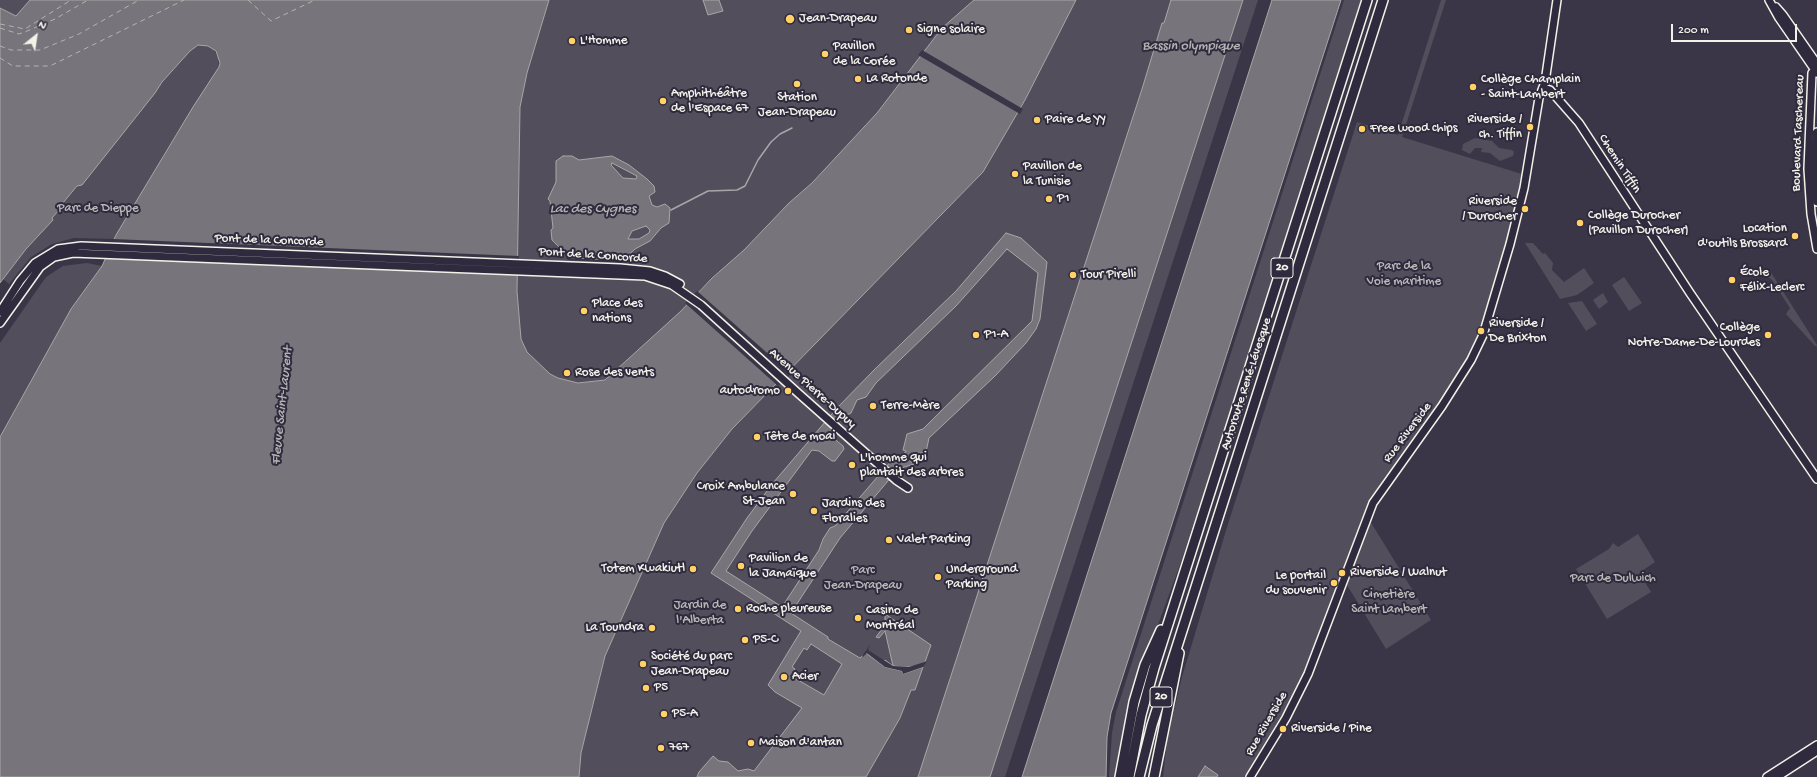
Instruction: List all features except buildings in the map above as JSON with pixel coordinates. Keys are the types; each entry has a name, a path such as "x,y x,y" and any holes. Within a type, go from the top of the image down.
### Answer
{"highway":[{"name":"Autoroute René-Lévesque","path":"1129,777 1146,696 1367,0"},
{"name":"Autoroute René-Lévesque","path":"1139,777 1148,737 1185,619 1383,0"},
{"name":"Boulevard Taschereau","path":"1817,133 1817,201"},
{"path":"1120,777 1131,712 1143,670 1180,586"},
{"path":"1154,777 1162,733 1176,674 1185,619"}],"street":[{"name":"Rue Riverside","path":"1250,777 1286,718 1308,674 1373,502 1442,406 1462,375 1482,338 1520,209 1539,98 1546,76 1556,0"},
{"path":"1770,1 1779,18 1816,68"},
{"name":"Boulevard Taschereau","path":"1816,68 1812,75 1808,169 1811,214 1817,249"},
{"name":"Chemin Tiffin","path":"1543,88 1550,90 1578,123 1660,248 1817,479"},
{"name":"Pont de la Concorde","path":"0,312 20,281 35,263 58,249 81,246 639,269 650,271 671,279 687,290 701,305"},
{"name":"Pont de la Concorde","path":"0,323 40,267 54,257 73,253 635,275 656,279 672,285 701,305"},
{"name":"Avenue Pierre-Dupuy","path":"701,305 798,394 896,480 908,488"},
{"path":"1767,777 1817,745"},
{"path":"1776,777 1817,751"}],"green space":[{"path":"0,0 30,0 16,16 0,8"},
{"path":"549,0 974,0 942,28 877,113 812,183 789,203 744,250 712,277 681,311 605,380 578,383 558,378 550,374 527,352 521,339 517,291 520,107 527,73"},
{"name":"Parc Jean-Drapeau","path":"1076,0 1258,0 1005,777 579,777 581,753 605,656 664,523 697,473 732,429 983,172 1025,100"},
{"path":"1344,0 1361,0 1206,486 1181,562 1147,655 1118,777 1109,777 1112,733 1116,712"},
{"name":"Parc de la Voie maritime","path":"1441,0 1446,0 1402,137 1525,175 1514,220 1481,333 1457,377 1421,432 1419,431 1416,433 1414,440 1379,487 1368,505 1341,573 1313,655 1293,699 1252,768 1244,777 1163,777 1167,740 1182,677 1228,524 1357,122 1398,135"},
{"name":"Parc de Dieppe","path":"198,45 205,45 213,48 218,57 219,67 167,150 115,239 74,238 52,244 31,257 9,284 3,279 26,249 52,220 51,219 59,210 58,209 133,121 167,76 190,51"},
{"path":"1475,138 1492,141 1499,148 1512,150 1514,152 1513,156 1500,161 1490,153 1481,152 1482,148 1475,148 1470,154 1462,150 1463,144"},
{"path":"1525,243 1533,243 1543,254 1545,253 1553,263 1552,270 1564,282 1584,268 1594,283 1577,295 1560,299"},
{"path":"87,263 102,266 71,309 0,437 0,343 46,277 63,266"},
{"path":"1770,271 1817,346 1815,346 1786,314 1790,308 1772,280 1764,274"},
{"path":"1624,277 1642,303 1629,311 1612,285"},
{"path":"1603,293 1608,302 1599,309 1593,300"},
{"path":"1582,301 1597,324 1586,331 1568,303"},
{"name":"Cimetière Saint Lambert","path":"1370,521 1431,620 1386,649 1347,585"},
{"name":"Parc de Dulwich","path":"1638,534 1655,562 1639,573 1651,592 1607,619 1576,569 1609,549 1613,543 1618,547"}],"water":[{"name":"Fleuve Saint-Laurent","path":"30,0 549,0 527,73 520,107 517,291 521,339 527,352 550,374 558,378 578,383 605,380 681,311 712,278 744,250 789,203 812,183 877,113 942,28 974,0 1076,0 1025,100 983,172 732,429 697,473 664,523 605,656 581,753 579,777 0,777 0,437 71,309 102,266 116,235 193,107 219,67 220,63 216,51 208,46 198,45 190,51 162,82 155,93 82,185 77,186 58,209 59,210 52,218 53,220 26,249 0,283 0,8 16,16"},
{"path":"703,0 719,0 723,11 708,15"},
{"name":"Bassin olympique","path":"1171,0 1243,0 990,777 918,777 1142,89 1162,23 1164,23"},
{"path":"1272,0 1341,0 1111,713 1107,737 1106,777 1022,777"},
{"name":"Lac des Cygnes","path":"563,156 572,156 579,160 612,156 629,165 654,186 655,192 649,196 652,205 657,207 665,204 670,208 669,223 661,228 650,241 635,249 622,261 568,258 568,254 552,240 551,230 553,228 550,201 548,199 556,182 556,161","holes":["612,163 637,176 636,179 623,178 611,165","646,226 650,230 649,233 639,239 628,239 632,231"]},
{"path":"1006,233 1021,238 1047,262 1040,319 1036,329 1026,343 995,376 929,438 926,452 916,454 915,459 909,459 912,463 914,462 914,464 898,469 840,538 791,613 828,637 828,639 860,658 866,653 885,667 902,671 903,674 923,667 915,690 911,690 900,718 866,777 697,777 699,772 713,756 719,761 728,762 738,771 748,769 754,771 802,708 775,692 768,685 801,631 711,573 747,518 773,483 837,408 956,291","holes":["1007,249 1038,273 1032,321 923,429 907,434 903,450 906,451 903,455 892,460 835,526 830,528 823,539 819,550 784,604 779,605 726,571 752,531 812,450 819,451 832,461 835,461 844,449 843,446 831,436 831,432 841,418 851,413 857,400 866,397 876,383 956,306","811,644 842,664 824,695 791,676 795,669 792,667 804,648 807,650"]},
{"path":"885,614 931,645 925,662 913,667 893,666 885,631 879,638 876,637 885,625"},
{"path":"885,660 893,666 889,665 884,661"},
{"path":"1205,766 1218,775 1217,777 1198,777"}],"pier":[{"path":"922,50 1023,109 1020,114 918,55"},
{"path":"113,239 519,256 519,274 104,256"},
{"path":"566,258 625,261 622,263 568,260"},
{"path":"697,291 791,374 778,386 685,303"},
{"path":"870,645 868,650 893,666 909,667 927,661 923,667 903,674 902,671 885,667 867,653 863,657 862,656"}],"waterway":[{"path":"671,210 708,191 737,190 745,186 758,160 771,142 780,134 792,128"}],"ferry route":[{"path":"0,24 25,29 71,0"},
{"path":"0,28 19,34 55,19 88,0"},
{"path":"0,46 11,50 40,50 79,34 139,0"},
{"path":"0,58 13,66 50,66 184,0"},
{"path":"248,0 271,21 315,0"}],"place":[{"name":"Jean-Drapeau","path":"790,19"},
{"name":"Signe solaire","path":"909,30"},
{"name":"L'Homme","path":"572,41"},
{"name":"Pavillon de la Corée","path":"825,54"},
{"name":"La Rotonde","path":"858,79"},
{"name":"Station Jean-Drapeau","path":"797,84"},
{"name":"Collège Champlain - Saint-Lambert","path":"1473,87"},
{"name":"Amphithéâtre de l'Espace 67","path":"663,101"},
{"name":"Paire de YY","path":"1037,120"},
{"name":"Riverside / ch. Tiffin","path":"1530,127"},
{"name":"Free wood chips","path":"1362,129"},
{"name":"Pavillon de la Tunisie","path":"1015,174"},
{"name":"P1","path":"1049,199"},
{"name":"Riverside / Durocher","path":"1525,209"},
{"name":"Collège Durocher (Pavillon Durocher)","path":"1580,223"},
{"name":"Location d'outils Brossard","path":"1795,236"},
{"name":"Tour Pirelli","path":"1073,275"},
{"name":"École Félix-Leclerc","path":"1732,280"},
{"name":"Place des nations","path":"584,311"},
{"name":"Riverside / De Brixton","path":"1481,331"},
{"name":"P1-A","path":"976,335"},
{"name":"Collège Notre-Dame-De-Lourdes","path":"1768,335"},
{"name":"Rose des vents","path":"567,373"},
{"name":"autodromo","path":"788,391"},
{"name":"Terre-Mère","path":"873,406"},
{"name":"Tête de moai","path":"757,437"},
{"name":"L'homme qui plantait des arbres","path":"852,465"},
{"name":"Croix Ambulance St-Jean","path":"793,494"},
{"name":"Jardins des Floralies","path":"814,511"},
{"name":"Valet Parking","path":"889,540"},
{"name":"Pavilion de la Jamaïque","path":"741,566"},
{"name":"Totem Kwakiutl","path":"693,569"},
{"name":"Riverside / Walnut","path":"1342,573"},
{"name":"Underground Parking","path":"938,577"},
{"name":"Le portail du souvenir","path":"1334,583"},
{"name":"Roche pleureuse","path":"738,609"},
{"name":"Casino de Montréal","path":"858,618"},
{"name":"La Toundra","path":"652,628"},
{"name":"P5-C","path":"745,640"},
{"name":"Société du parc Jean-Drapeau","path":"643,664"},
{"name":"Acier","path":"784,677"},
{"name":"P5","path":"646,688"},
{"name":"P5-A","path":"664,714"},
{"name":"Riverside / Pine","path":"1283,729"},
{"name":"Maison d'antan","path":"751,743"},
{"name":"767","path":"661,748"}],"park label":[{"name":"Jardin de l'Alberta","path":"700,614"}]}
